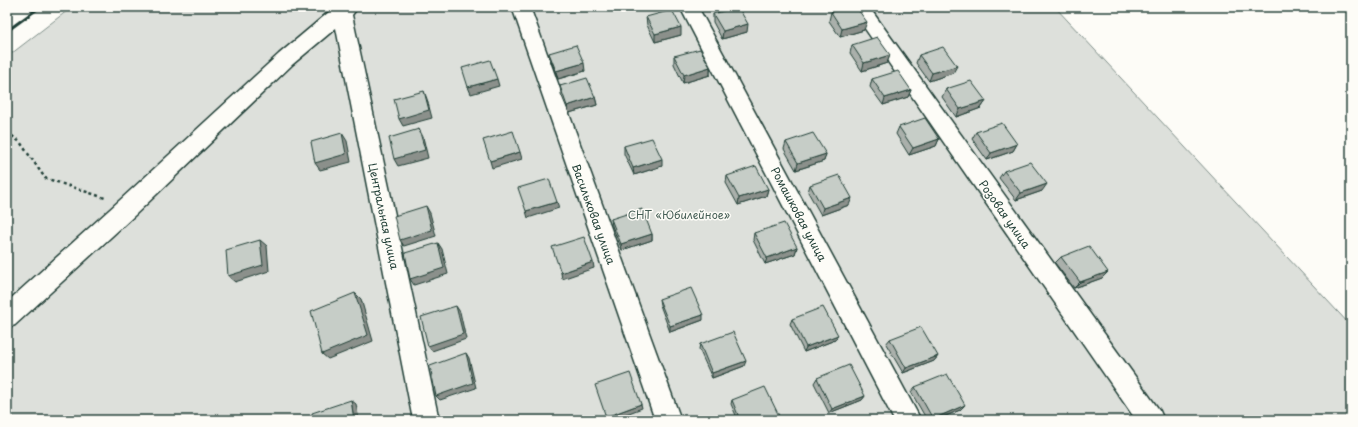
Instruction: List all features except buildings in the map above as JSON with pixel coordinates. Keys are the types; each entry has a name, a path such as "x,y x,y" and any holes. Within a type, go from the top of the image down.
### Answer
{"street":[{"name":"Васильковая улица","path":"521,7 668,420"},
{"name":"Ромашковая улица","path":"689,7 908,420"},
{"name":"Розовая улица","path":"859,7 1151,420"},
{"path":"7,318 286,59 346,9"},
{"name":"Центральная улица","path":"346,9 426,420"}],"path":[{"path":"7,132 20,142 45,178 96,194 127,208"}],"green space":[{"path":"72,7 332,7 7,304 7,57"},
{"name":"СНТ «Юбилейное»","path":"339,7 1055,7 1351,326 1351,420 7,420 7,313"}],"railway":[{"path":"7,31 40,7"}]}
